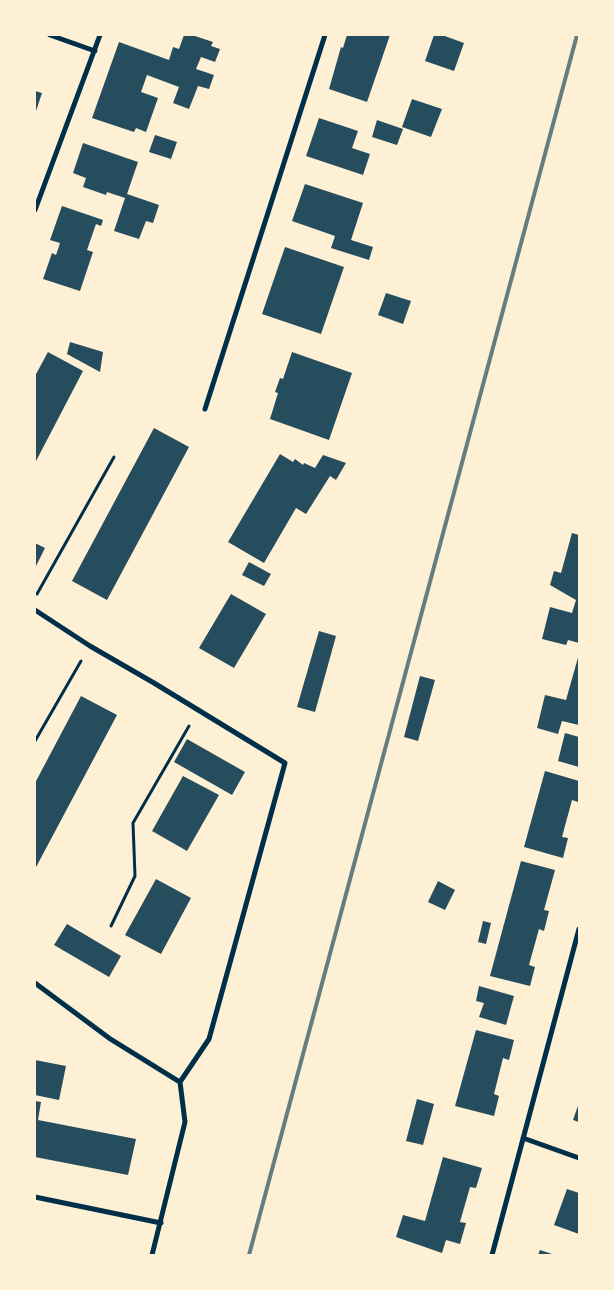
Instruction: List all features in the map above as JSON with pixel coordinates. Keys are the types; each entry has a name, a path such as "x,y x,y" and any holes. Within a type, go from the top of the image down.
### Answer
{"street":[{"path":"50,35 95,51"},
{"path":"35,210 100,35"},
{"path":"205,409 325,35"},
{"path":"35,610 90,646 154,682 284,763 209,1039 180,1082 185,1122 152,1255"},
{"path":"492,1255 579,930"},
{"path":"35,983 109,1038 180,1082"},
{"path":"523,1138 579,1158"},
{"path":"35,1197 161,1222"}],"path":[{"path":"35,596 114,457"},
{"path":"35,741 90,646"},
{"path":"111,926 134,876 133,823 198,710"}],"building":[{"path":"184,35 192,35 213,42 211,46 220,49 215,62 201,57 196,69 214,75 209,89 198,86 189,109 173,103 179,87 147,75 141,92 158,98 146,132 136,128 134,132 92,118 119,42 169,60 173,47 179,49"},
{"path":"347,35 390,35 367,102 329,89 341,47 343,48"},
{"path":"434,35 442,35 464,43 454,71 425,61"},
{"path":"35,91 42,93 35,114"},
{"path":"412,99 442,109 431,137 402,127"},
{"path":"319,118 358,131 352,148 370,154 363,175 306,156"},
{"path":"377,120 403,129 397,145 372,137"},
{"path":"155,135 177,142 171,159 149,152"},
{"path":"83,143 138,162 127,194 159,205 153,223 146,221 139,239 114,231 125,198 107,192 106,195 83,187 86,178 73,173"},
{"path":"305,184 363,203 351,240 373,247 369,260 331,248 335,236 292,221"},
{"path":"62,206 103,220 101,226 96,224 87,250 93,252 80,291 43,279 52,253 56,255 60,243 50,240"},
{"path":"285,247 344,267 321,334 262,314"},
{"path":"386,293 411,301 403,324 378,315"},
{"path":"70,342 103,352 100,372 67,354"},
{"path":"48,352 83,371 35,463 35,376"},
{"path":"292,352 352,373 329,440 270,419 278,393 275,392 280,378 283,379"},
{"path":"154,428 189,447 107,600 72,581"},
{"path":"280,454 293,462 295,459 303,465 304,463 315,468 323,455 346,463 336,480 330,476 306,514 296,508 264,563 228,542"},
{"path":"572,533 579,535 579,643 568,640 566,645 542,639 550,607 572,613 576,600 550,585 554,571 561,573"},
{"path":"35,543 45,548 35,568"},
{"path":"249,562 271,574 264,586 242,575"},
{"path":"231,594 266,614 234,668 199,648"},
{"path":"319,631 336,636 315,712 297,707"},
{"path":"579,654 579,725 562,721 558,734 537,728 545,695 566,700"},
{"path":"420,676 435,680 418,741 404,737"},
{"path":"81,696 117,715 35,869 35,783"},
{"path":"565,733 579,737 579,767 558,761"},
{"path":"187,739 245,772 232,795 174,762"},
{"path":"545,771 579,781 578,802 572,800 562,837 568,838 563,858 524,847"},
{"path":"183,776 219,795 187,851 152,831"},
{"path":"521,861 555,870 544,910 549,911 544,931 539,929 529,965 535,967 530,986 490,976"},
{"path":"156,879 191,898 161,954 125,935"},
{"path":"438,881 455,890 445,910 428,902"},
{"path":"483,921 491,923 486,944 478,942"},
{"path":"67,924 121,956 109,977 54,945"},
{"path":"479,986 514,996 506,1025 479,1017 484,1003 476,1001"},
{"path":"476,1030 514,1040 509,1060 503,1058 494,1094 499,1096 494,1116 455,1106"},
{"path":"35,1060 66,1066 59,1100 35,1095"},
{"path":"417,1099 434,1104 423,1145 406,1141"},
{"path":"35,1101 41,1102 38,1120 136,1139 128,1175 35,1157"},
{"path":"579,1103 579,1122 573,1120"},
{"path":"443,1157 482,1168 476,1188 470,1187 460,1222 466,1223 460,1244 446,1240 442,1253 396,1237 403,1215 425,1221"},
{"path":"567,1189 579,1193 579,1234 554,1225"},
{"path":"540,1250 555,1255 538,1255"}],"railway":[{"path":"249,1255 577,35"}]}
